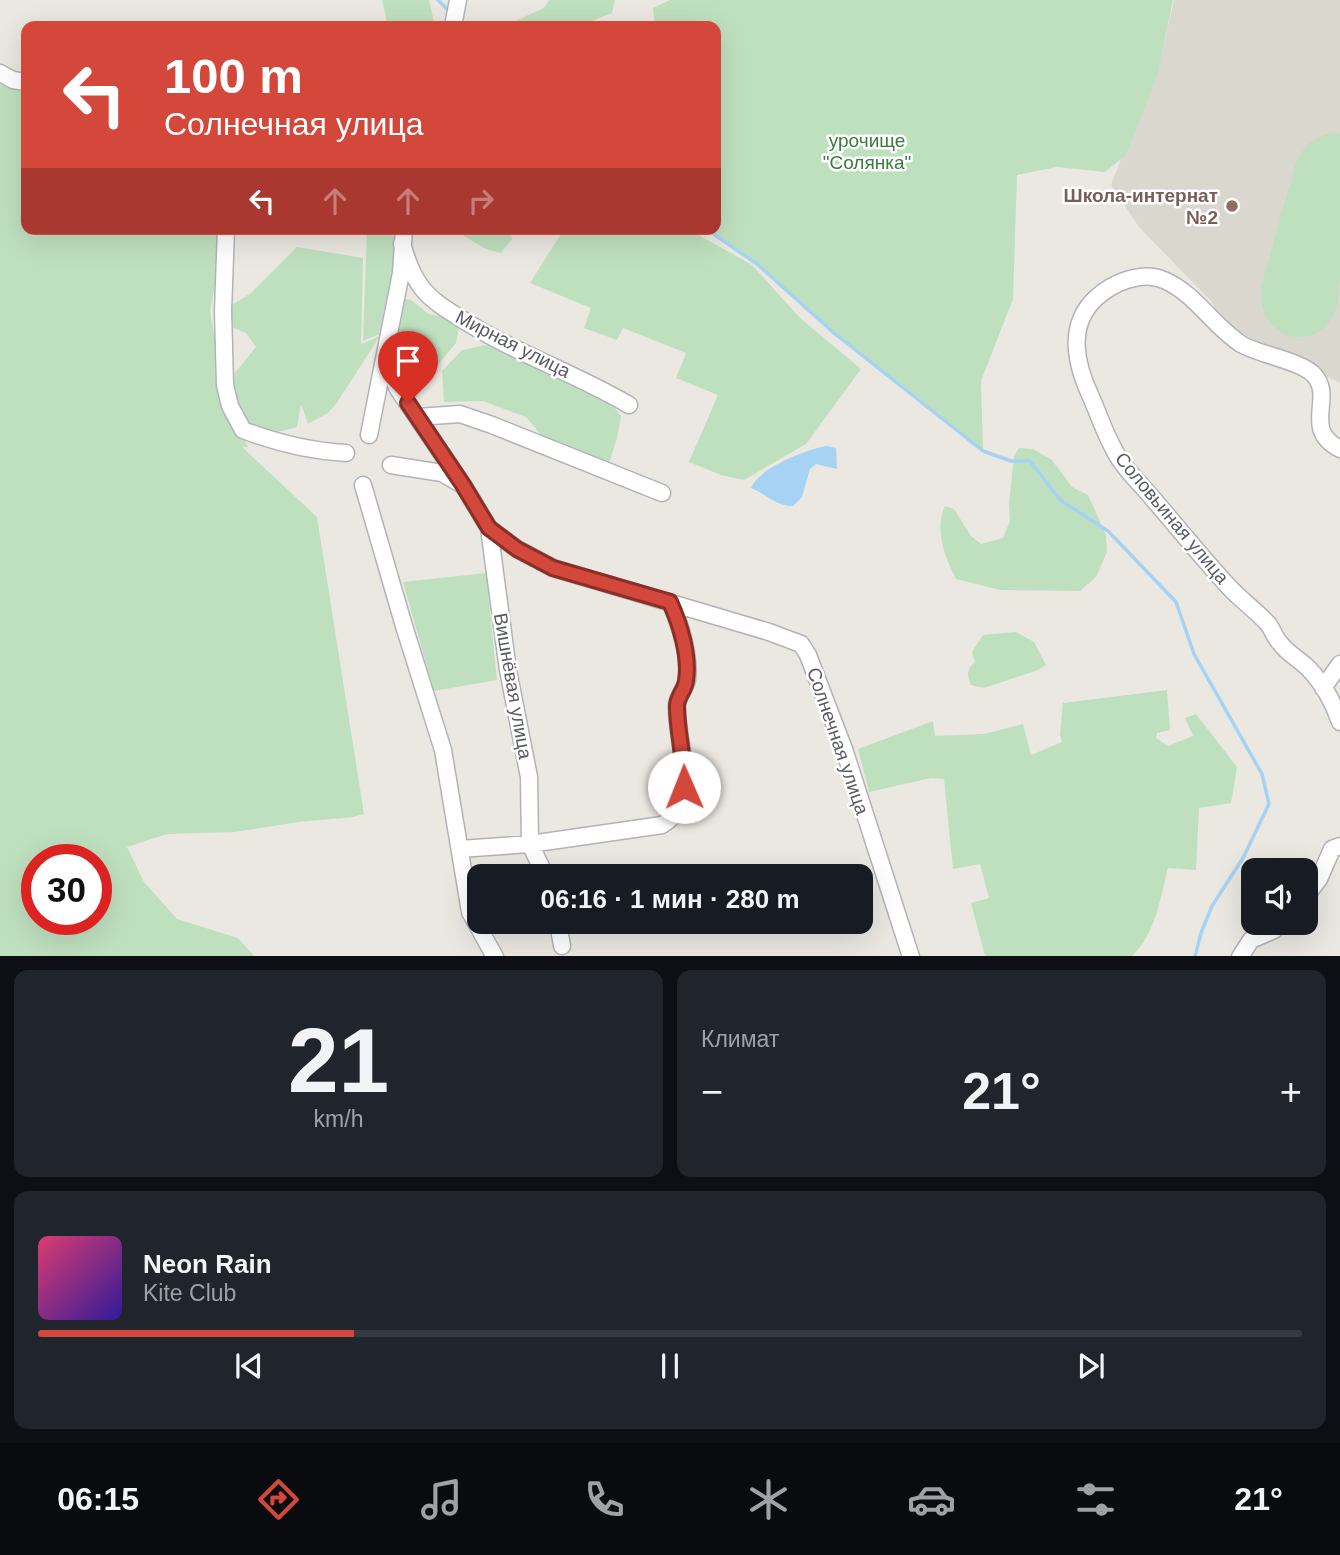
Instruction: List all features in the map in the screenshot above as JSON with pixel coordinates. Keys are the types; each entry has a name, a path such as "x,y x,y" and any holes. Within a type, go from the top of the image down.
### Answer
{"street":[{"path":"455,21 458,1"},
{"path":"0,73 21,81"},
{"path":"226,235 223,311 225,385 230,406 243,430 267,440 313,451 346,453"},
{"path":"369,435 401,273 403,237"},
{"name":"Мирная улица","path":"403,237 410,268 431,297 470,324 629,405"},
{"name":"Соловьиная улица","path":"1340,449 1325,438 1321,429 1318,418 1321,387 1311,372 1243,345 1214,323 1195,299 1164,280 1141,277 1124,281 1105,290 1092,302 1083,318 1077,338 1079,370 1117,455 1223,580 1268,625 1280,644 1309,669 1336,709 1340,722"},
{"name":"Солнечная улица","path":"385,362 398,389 489,528 517,549 553,568 801,644 808,655 844,749 911,956"},
{"path":"418,417 460,414 662,494"},
{"path":"391,465 442,473 463,485"},
{"path":"363,485 443,750 470,912 495,956"},
{"name":"Вишнёвая улица","path":"489,528 508,670 529,777 530,844 540,864"},
{"path":"460,849 530,844 662,825 673,819 684,787 685,766 677,702 685,688 687,677 681,628 670,602"},
{"path":"1323,688 1340,664"},
{"path":"1318,880 1332,849 1340,846"},
{"path":"560,934 562,946"},
{"path":"1241,956 1251,940 1262,935"}],"shaded area":[{"name":"Школа-интернат №2","path":"1174,0 1340,0 1340,383 1224,324 1211,301 1139,227 1111,185 1162,52"}],"green space":[{"path":"382,0 429,0 434,21 387,21"},
{"path":"549,0 615,0 612,13 592,21 515,21 544,8"},
{"name":"урочище \"Солянка\"","path":"670,0 1173,0 1157,76 1126,155 1105,172 1057,167 1017,175 1013,299 981,381 983,451 834,333 757,264 715,235 721,235 721,21 654,21 653,8"},
{"path":"0,85 21,87 21,235 225,235 210,311 227,407 248,447 242,447 317,517 364,814 235,832 167,834 127,847 144,882 177,919 238,938 254,956 0,956"},
{"path":"1329,133 1340,134 1340,273 1337,307 1329,323 1317,332 1304,337 1291,336 1279,331 1269,321 1262,306 1261,287 1296,162 1309,144"},
{"path":"367,235 398,235 379,334 363,341"},
{"path":"511,235 512,239 501,253 486,249 464,236"},
{"path":"560,235 699,235 752,265 800,318 861,369 806,444 744,480 721,475 689,462 718,395 676,378 686,353 623,328 617,340 584,328 591,308 530,283"},
{"path":"297,247 363,258 361,344 380,336 328,413 308,424 301,404 297,427 266,435 252,433 225,385 256,347 246,333 224,324 223,311 251,293"},
{"path":"401,298 411,300 429,314 460,321 456,343 425,380 408,376 394,358"},
{"path":"491,344 607,398 621,416 609,463 542,436 526,417 483,401 444,402 442,371 462,350"},
{"path":"1019,448 1033,449 1052,460 1072,487 1088,495 1106,535 1107,552 1096,577 1080,591 1000,590 956,579 948,562 941,534 945,506 954,509 971,536 981,544 1003,538 1010,521 1009,503 1014,456"},
{"path":"486,573 497,680 434,691 403,582"},
{"path":"1016,632 1034,642 1046,665 984,688 971,685 968,673 975,662 972,652 983,635"},
{"path":"1167,690 1170,730 1157,733 1156,738 1168,746 1193,736 1185,718 1196,714 1237,767 1231,803 1199,808 1196,870 1168,868 1152,926 1132,956 985,956 971,903 989,898 980,864 953,869 944,779 931,778 869,792 858,749 933,721 935,736 984,734 1023,724 1031,755 1062,742 1060,735 1063,703"}],"water":[{"path":"826,446 836,448 837,469 816,464 810,469 802,497 793,506 776,502 751,488 773,467 807,451"}],"waterway":[{"path":"438,0 449,11"},
{"path":"715,235 757,264 834,333 983,451 1011,461 1030,461 1060,500 1108,531 1176,602 1194,654 1262,774 1269,804 1243,858 1212,906 1195,956"}],"place":[{"name":"Школа-интернат №2","path":"1232,206"}],"route":[{"path":"408,403 489,528 517,549 553,568 670,602 681,628 687,677 685,688 677,702 685,766 684,787"}]}
